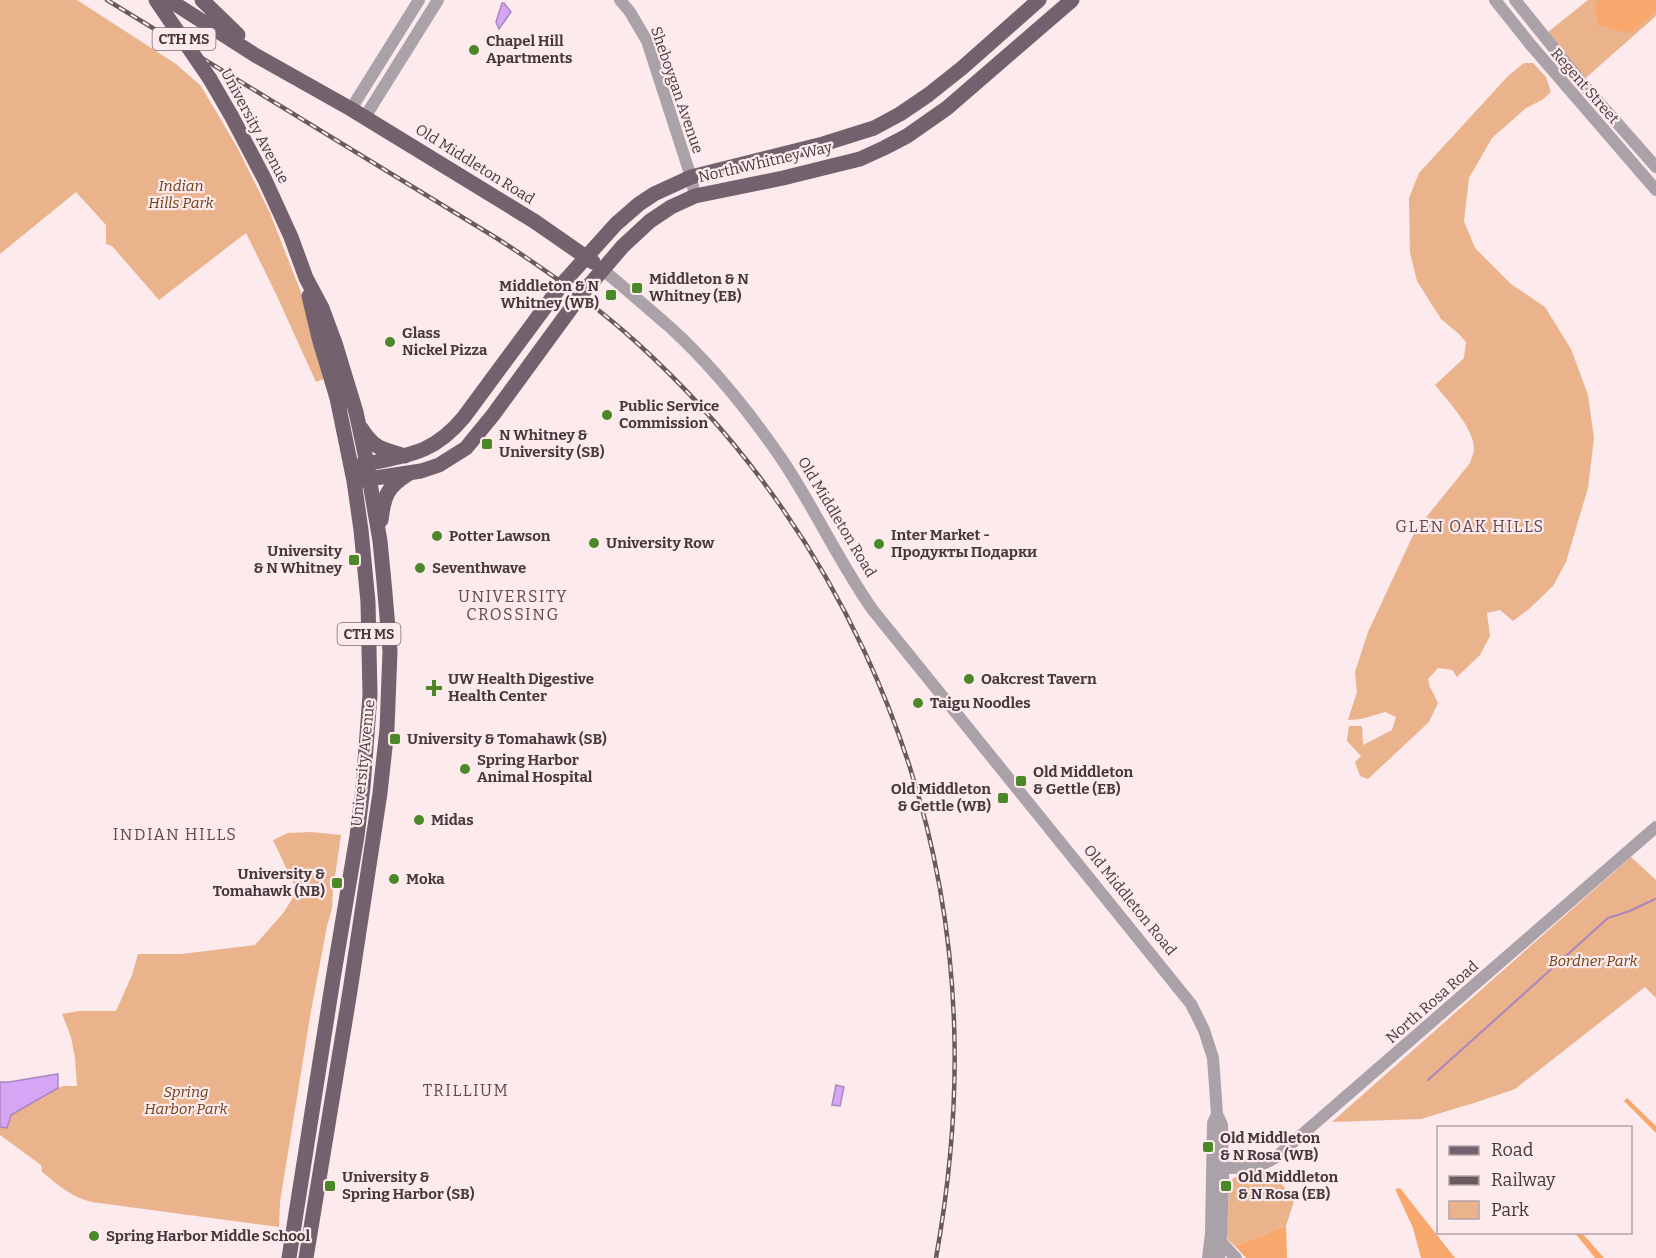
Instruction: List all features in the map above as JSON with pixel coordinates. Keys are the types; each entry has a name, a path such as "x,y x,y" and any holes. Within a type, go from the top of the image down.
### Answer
{"main road":[{"name":"University Avenue","path":"156,0 200,64 237,127 275,202 306,278 320,303 333,335 359,424 380,541 390,651 387,729 358,942 306,1258"},
{"path":"168,0 280,69"},
{"path":"202,0 234,32 280,69"},
{"name":"North Whitney Way","path":"353,474 368,471 426,448 451,433 557,291 616,224 639,204 654,194 692,177 823,144 874,128 928,95 1039,0"},
{"name":"North Whitney Way","path":"368,471 411,472 439,465 466,448 476,438 575,303 635,233 650,221 671,207 695,196 860,159 907,136 947,108 1072,0"},
{"name":"Old Middleton Road","path":"280,69 365,117 534,221 603,270"},
{"name":"University Avenue","path":"289,1258 360,817 370,695 368,602 353,474 337,398 310,303 306,278"},
{"path":"359,424 377,447 405,456"},
{"path":"380,541 383,507 387,492 393,484 411,472"},
{"path":"361,530 369,547 377,613 387,625 381,631 370,695"},
{"path":"367,737 377,741 380,749 377,766 380,793"},
{"path":"351,874 351,931 353,938 358,942"}],"street":[{"path":"351,109 418,0"},
{"path":"365,117 438,0"},
{"name":"Sheboygan Avenue","path":"620,0 630,12 646,41 692,177 695,196"},
{"name":"Regent Street","path":"1495,0 1575,98 1656,190"},
{"name":"Regent Street","path":"1515,0 1574,73 1656,167"},
{"name":"Old Middleton Road","path":"603,270 680,337 746,410 795,480 872,609 906,654 1181,991 1198,1017 1209,1044 1215,1074 1217,1114 1222,1125 1218,1168 1217,1253"},
{"name":"North Rosa Road","path":"1218,1168 1256,1166 1268,1163 1275,1158 1656,827"},
{"path":"1217,1253 1236,1258"}],"green space":[{"name":"Indian Hills Park","path":"0,0 77,0 176,64 201,86 237,147 270,213 302,295 324,379 316,382 246,233 159,300 112,246 106,244 106,225 76,192 0,254"},
{"path":"1588,0 1656,0 1656,16 1581,82 1543,36"},
{"path":"1524,63 1533,63 1546,77 1551,92 1542,100 1526,108 1492,138 1469,178 1464,221 1475,248 1511,284 1545,307 1571,349 1588,395 1594,438 1588,488 1566,562 1553,586 1513,621 1500,610 1487,613 1490,636 1480,655 1457,677 1452,670 1438,668 1428,679 1438,703 1429,722 1368,779 1360,776 1355,762 1361,756 1347,741 1349,726 1362,726 1363,745 1392,730 1396,717 1385,712 1348,720 1357,692 1355,672 1368,632 1415,531 1470,463 1474,449 1470,432 1435,385 1464,358 1466,342 1441,319 1417,281 1410,253 1409,198 1419,173 1508,76"},
{"name":"Spring Harbor Park","path":"310,832 341,835 332,908 311,1011 280,1202 279,1227 92,1202 66,1190 42,1172 41,1165 0,1135 0,1127 7,1128 11,1115 58,1088 77,1086 71,1037 62,1014 79,1011 116,1011 132,975 138,954 182,954 255,945 284,912 297,891 273,840 288,833"},
{"name":"Bordner Park","path":"1631,857 1656,880 1656,998 1645,987 1515,1089 1421,1119 1332,1122"},
{"path":"1269,1171 1276,1174 1286,1190 1295,1198 1286,1226 1235,1246 1228,1240 1227,1235 1229,1182 1235,1177 1252,1176"}],"shaded area":[{"path":"1599,0 1656,0 1656,11 1632,33 1620,31 1598,25 1596,3"},
{"path":"502,3 511,12 499,29 496,22"},
{"path":"58,1074 58,1088 11,1115 7,1128 0,1127 0,1082"},
{"path":"836,1085 844,1087 840,1106 832,1105"},
{"path":"1627,1098 1656,1126 1656,1133 1624,1101"},
{"path":"1400,1188 1455,1258 1421,1258 1413,1228 1395,1189"},
{"path":"1286,1226 1287,1258 1246,1258 1235,1246"},
{"path":"1576,1234 1583,1234 1604,1258 1595,1258"}],"waterway":[{"path":"1428,1080 1608,918 1655,899"}],"railway":[{"path":"107,0 498,239 586,300 636,342 704,411 765,485 819,565 864,650 900,738 928,831 946,925 955,1052 949,1170 936,1258"}],"place":[{"name":"Chapel Hill Apartments","path":"474,50"},
{"name":"Middleton & N Whitney (EB)","path":"637,288"},
{"name":"Middleton & N Whitney (WB)","path":"611,295"},
{"name":"Glass Nickel Pizza","path":"390,342"},
{"name":"Public Service Commission","path":"607,415"},
{"name":"N Whitney & University (SB)","path":"487,444"},
{"name":"Potter Lawson","path":"437,536"},
{"name":"University Row","path":"594,543"},
{"name":"Inter Market - Продукты Подарки","path":"879,544"},
{"name":"University & N Whitney","path":"354,560"},
{"name":"Seventhwave","path":"420,568"},
{"name":"Oakcrest Tavern","path":"969,679"},
{"name":"UW Health Digestive Health Center","path":"434,688"},
{"name":"Taigu Noodles","path":"918,703"},
{"name":"University & Tomahawk (SB)","path":"395,739"},
{"name":"Spring Harbor Animal Hospital","path":"465,769"},
{"name":"Old Middleton & Gettle (EB)","path":"1021,781"},
{"name":"Old Middleton & Gettle (WB)","path":"1003,798"},
{"name":"Midas","path":"419,820"},
{"name":"Moka","path":"394,879"},
{"name":"University & Tomahawk (NB)","path":"337,883"},
{"name":"Old Middleton & N Rosa (WB)","path":"1208,1147"},
{"name":"University & Spring Harbor (SB)","path":"330,1186"},
{"name":"Old Middleton & N Rosa (EB)","path":"1226,1186"},
{"name":"Spring Harbor Middle School","path":"94,1236"}],"district":[{"name":"GLEN OAK HILLS","path":"1470,526"},
{"name":"UNIVERSITY CROSSING","path":"513,605"},
{"name":"INDIAN HILLS","path":"175,834"},
{"name":"TRILLIUM","path":"466,1090"}]}
